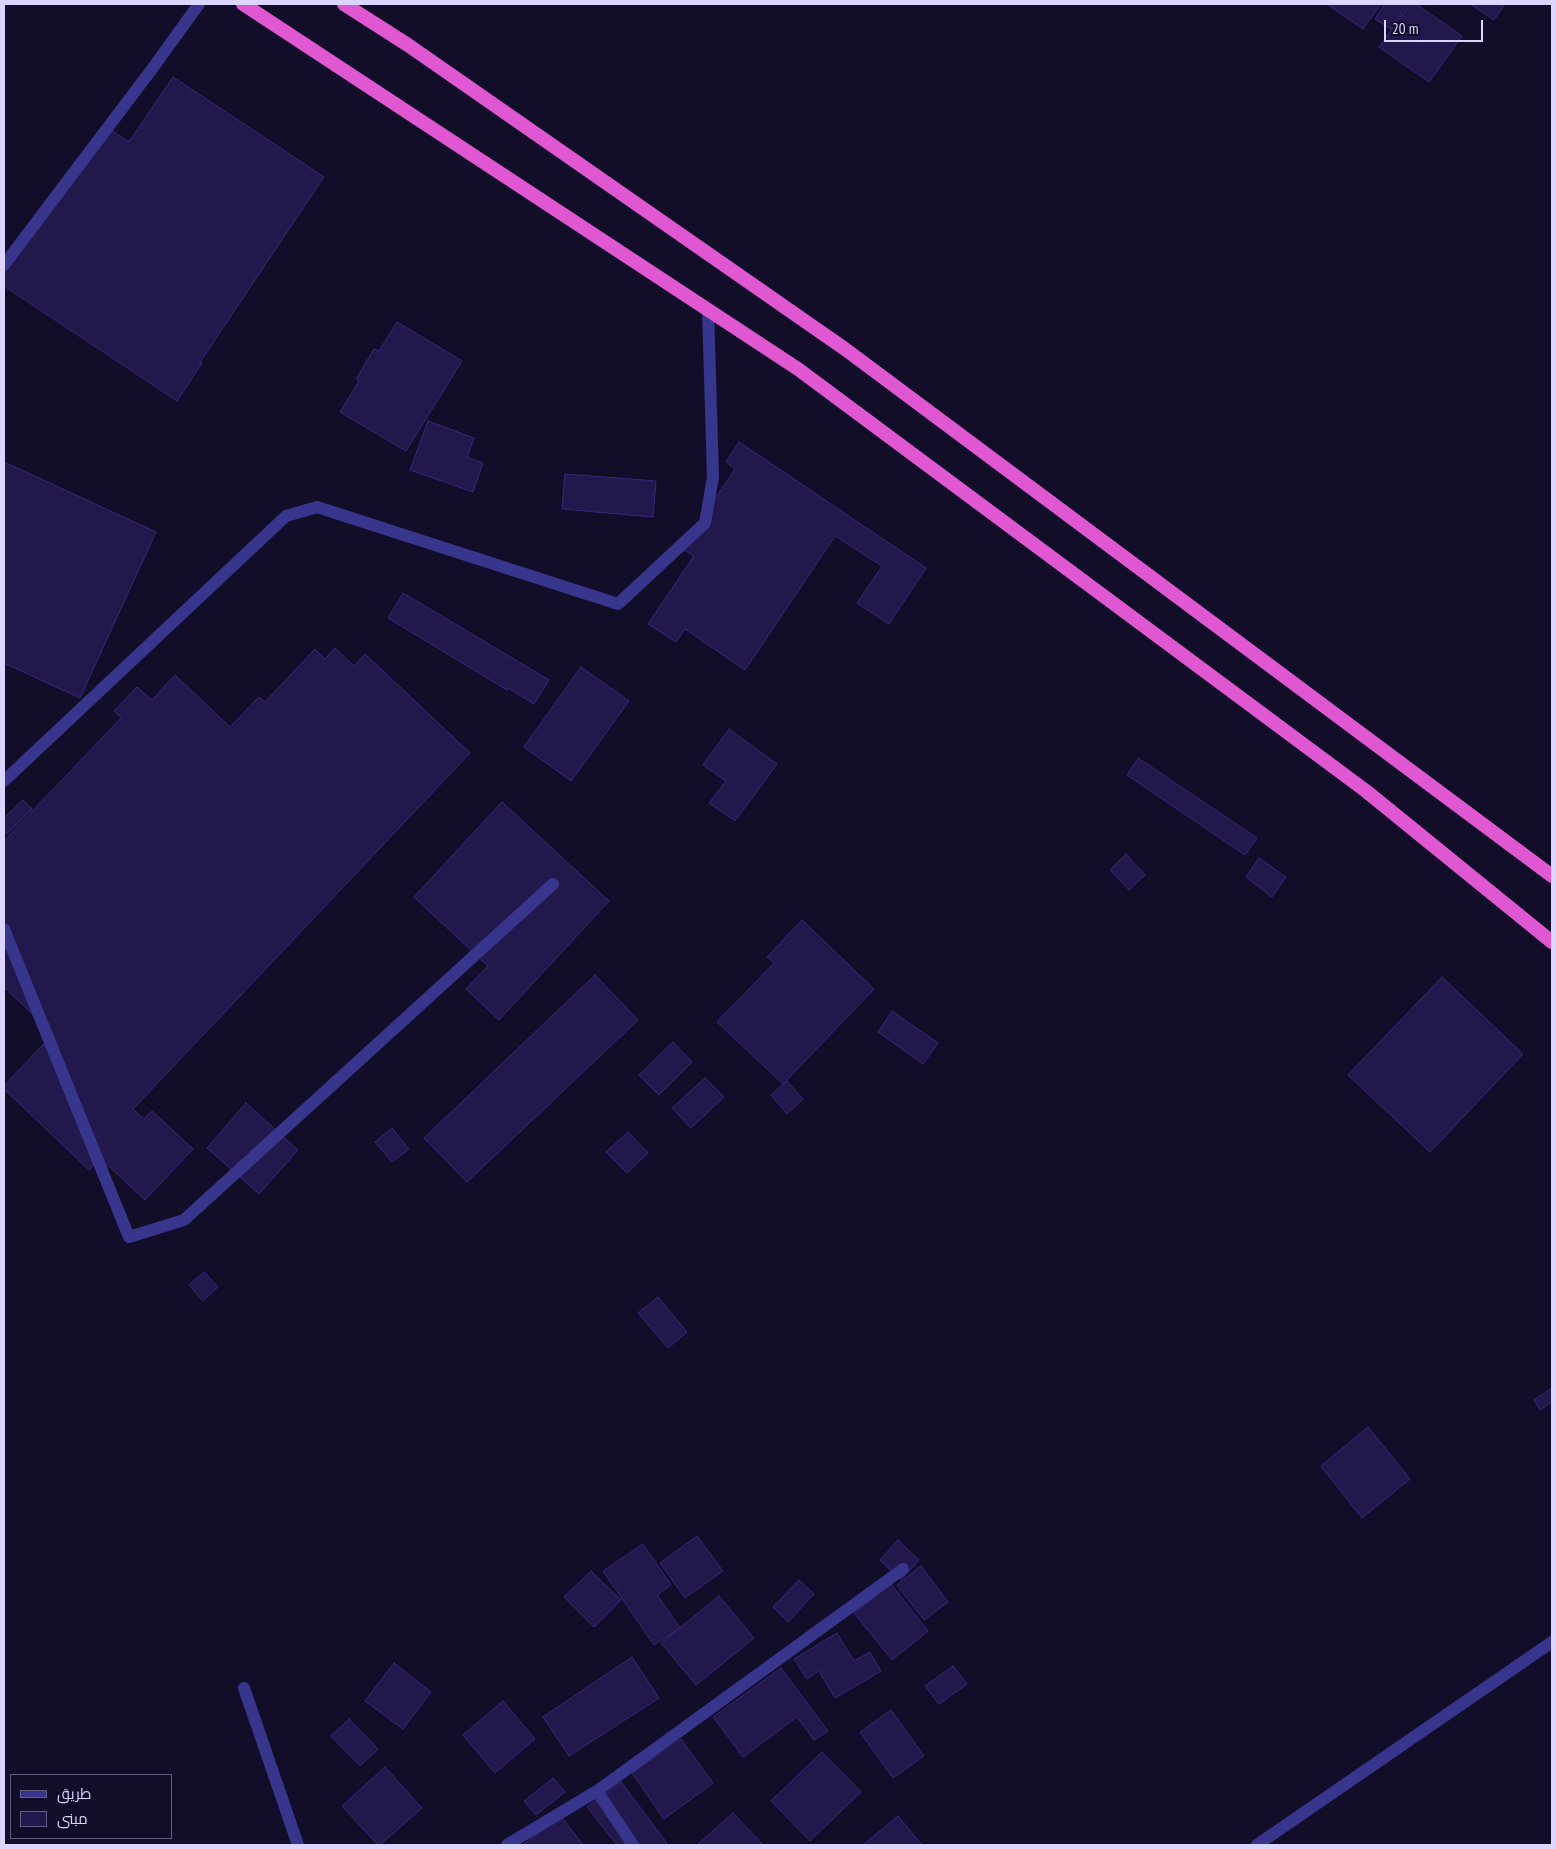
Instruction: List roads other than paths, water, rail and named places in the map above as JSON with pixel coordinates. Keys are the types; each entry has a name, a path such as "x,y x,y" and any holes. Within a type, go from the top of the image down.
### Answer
{"highway":[{"path":"243,4 798,369 1366,791 1552,942"},
{"path":"344,4 408,45 845,349 1552,876"}],"street":[{"path":"4,266 199,4"},
{"path":"4,781 286,516 317,507 618,604 705,523 713,477 708,309"},
{"path":"4,929 129,1237 184,1220 553,884"},
{"path":"507,1845 597,1791 903,1569"},
{"path":"1257,1845 1552,1642"},
{"path":"244,1688 298,1845"},
{"path":"597,1791 634,1845"}]}
